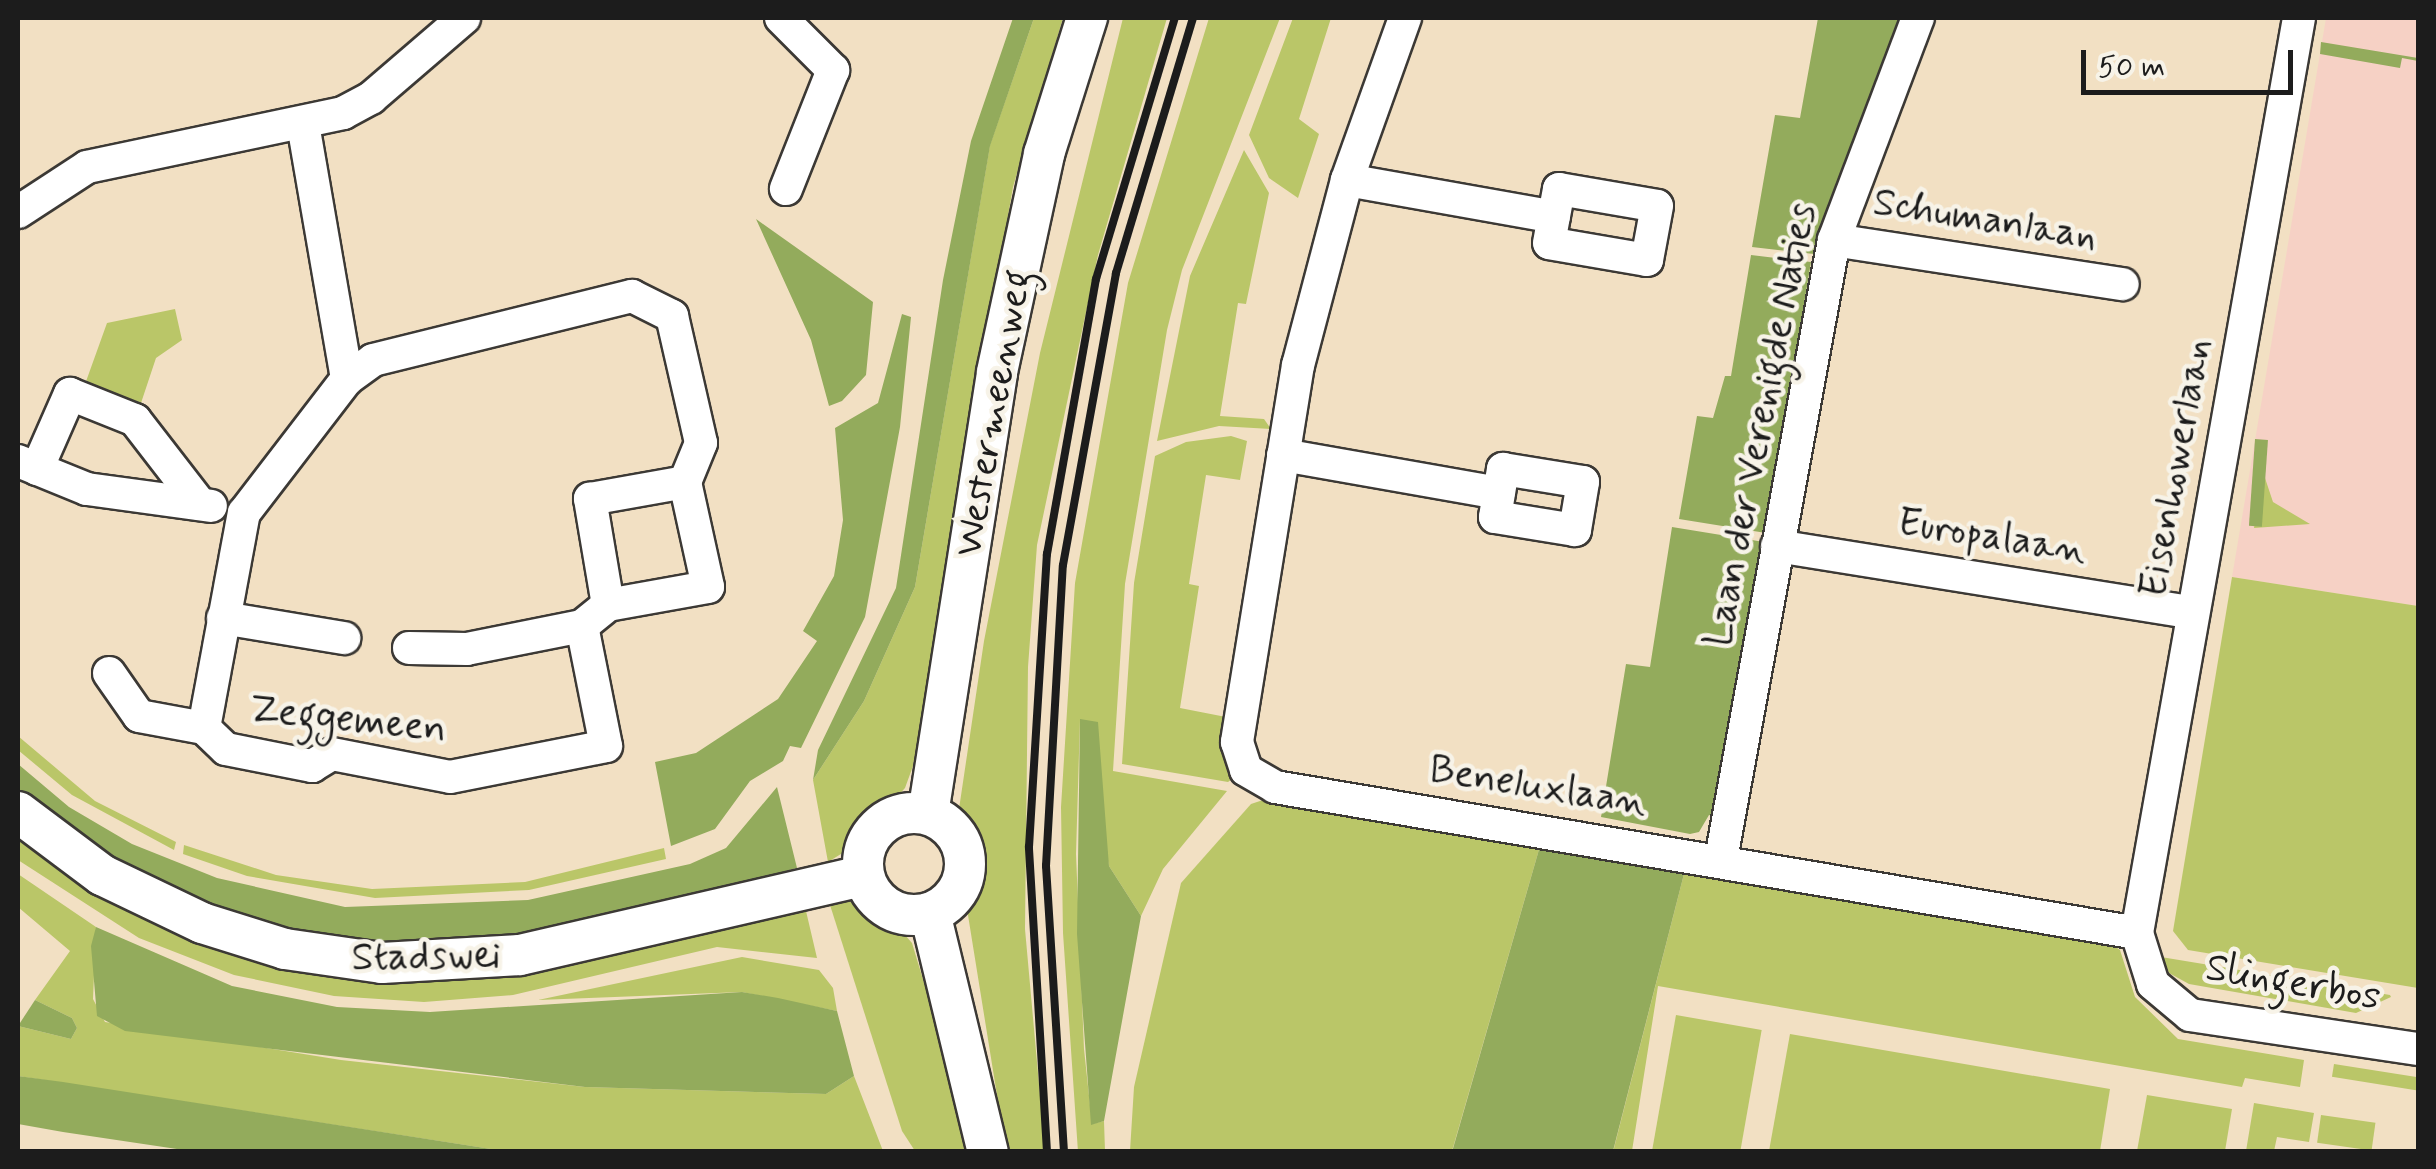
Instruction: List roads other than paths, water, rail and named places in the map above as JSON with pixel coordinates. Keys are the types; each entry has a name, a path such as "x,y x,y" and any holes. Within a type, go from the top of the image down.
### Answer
{"street":[{"path":"18,212 87,167 303,124 371,98 464,18"},
{"path":"780,18 833,70 786,189"},
{"name":"Westermeenweg","path":"928,814 997,372 1044,154 1087,18"},
{"name":"Beneluxlaan","path":"1405,18 1347,180 1298,365 1237,742 1246,770 1274,787 1721,859 2137,934"},
{"name":"Laan der Verenigde Naties","path":"1721,859 1834,240 1918,18"},
{"name":"Eisenhowerlaan","path":"2137,934 2299,18"},
{"path":"303,124 347,379"},
{"path":"1347,180 1554,217"},
{"name":"Schumanlaan","path":"1834,240 2124,284"},
{"name":"Zeggemeen","path":"204,728 244,513 347,379 373,360 632,296 672,316 701,443 686,482 708,587 608,606 582,626 468,649 409,648"},
{"path":"200,504 135,420 70,394 27,465 87,489 244,513"},
{"path":"1283,455 1500,494"},
{"path":"608,606 590,499 686,482"},
{"name":"Europalaan","path":"1777,546 2193,613"},
{"name":"Zeggemeen","path":"224,618 344,638"},
{"name":"Zeggemeen","path":"110,673 140,716 204,728 226,749 312,766 332,754 450,777 606,746 582,626"},
{"name":"Stadswei","path":"18,812 102,874 202,924 285,949 382,963 520,955 864,876"},
{"path":"906,813 928,814 957,836 965,872 958,890 930,913 889,909 864,876 862,855 878,828 906,813"},
{"path":"930,913 988,1152"},
{"name":"Slingerbos","path":"2137,934 2153,984 2190,1015 2418,1049"}],"railway":[{"path":"1047,1152 1029,847 1047,554 1096,279 1175,18"},
{"path":"1064,1152 1046,866 1063,565 1116,273 1193,18"}]}
